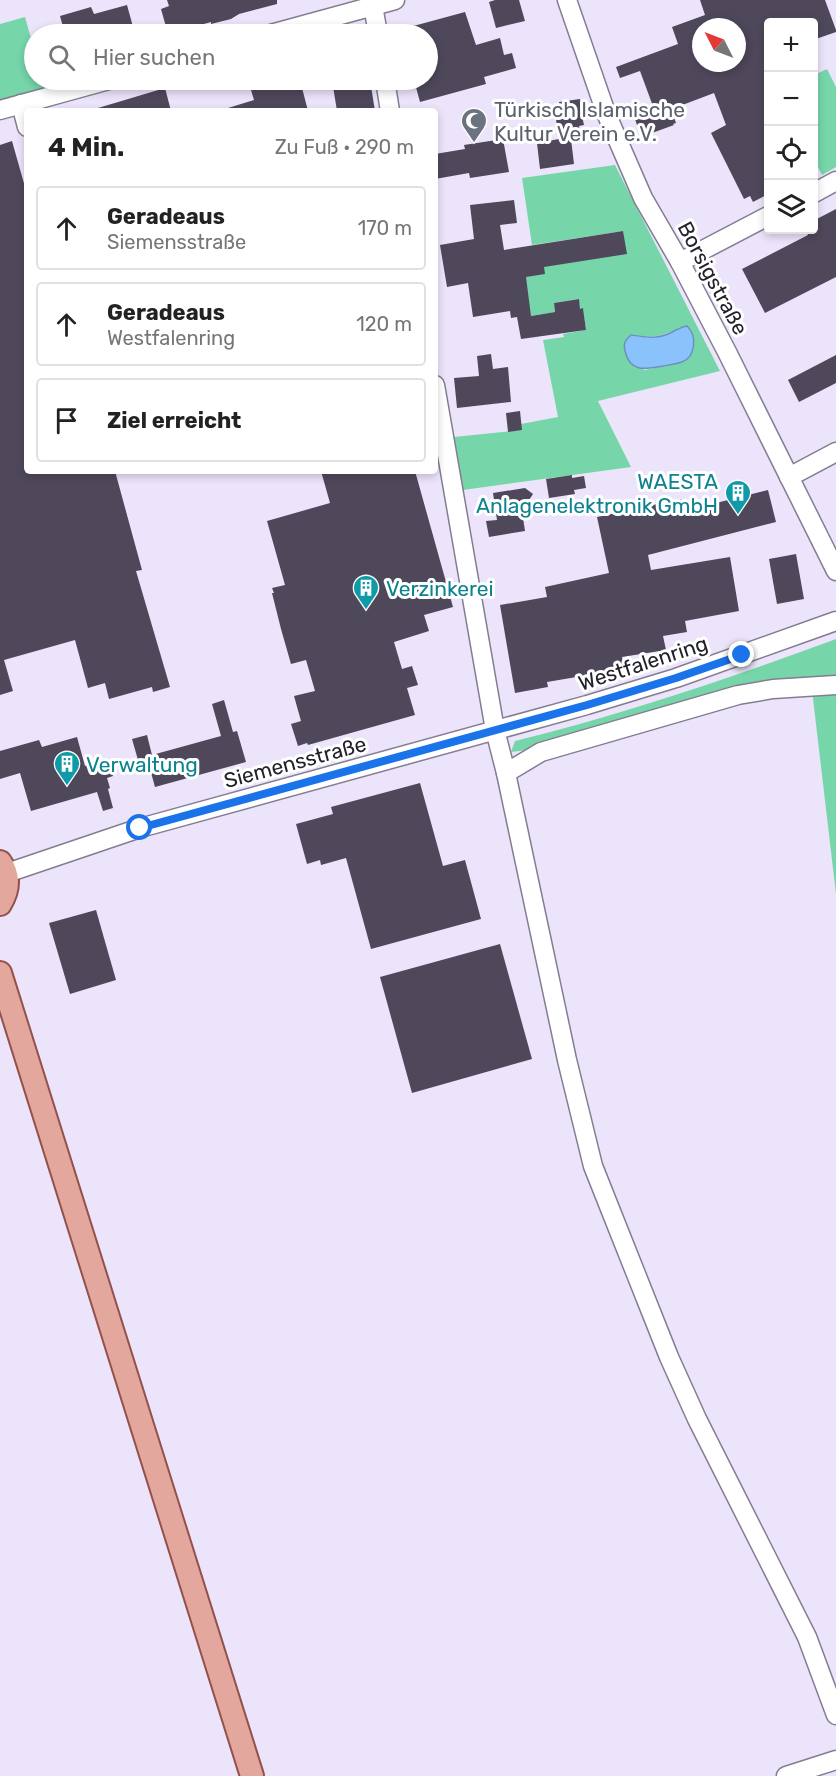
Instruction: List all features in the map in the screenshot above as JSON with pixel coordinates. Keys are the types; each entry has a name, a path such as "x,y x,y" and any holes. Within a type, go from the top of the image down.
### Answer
{"main road":[{"path":"0,904 6,894 8,884 3,867"},
{"path":"0,973 252,1776"}],"street":[{"path":"304,24 373,3 395,0"},
{"name":"Borsigstraße","path":"567,0 611,124 643,198 680,262 836,571"},
{"path":"373,3 376,24"},
{"path":"0,110 72,90"},
{"path":"387,90 390,108"},
{"path":"21,104 24,116"},
{"path":"818,190 836,181"},
{"path":"680,262 764,218"},
{"path":"438,402 495,730 564,1048 593,1166 669,1357 697,1419 807,1637 835,1712"},
{"path":"789,477 836,452"},
{"name":"Westfalenring","path":"495,730 676,678 836,621"},
{"path":"506,773 541,752 738,695 773,689 836,685"},
{"name":"Siemensstraße","path":"3,867 495,730"},
{"path":"786,1776 836,1760"}],"green space":[{"path":"25,17 27,24 24,24 24,90 46,90 0,103 0,24"},
{"path":"827,69 836,87 836,167 822,175 818,167 818,73"},
{"path":"615,165 720,371 598,401 631,467 463,490 454,437 521,430 521,424 558,417 543,340 564,337 563,334 586,330 583,309 580,309 578,299 554,303 555,312 531,316 521,277 623,231 532,245 522,178","holes":["681,327 684,362 644,370 631,335 657,336"]},
{"path":"836,639 836,682 511,752 515,741 677,694"},
{"path":"836,689 836,894 812,690"}],"water":[{"path":"687,326 694,340 694,346 690,356 682,362 640,368 627,358 624,344 631,335 659,337"}],"building":[{"path":"167,0 277,0 277,4 211,24 211,22 165,24 161,9 169,6"},
{"path":"519,0 525,21 496,28 489,2"},
{"path":"700,0 825,0 836,30 836,32 818,38 818,18 764,18 764,196 753,202 750,196 744,199 711,133 726,125 714,93 685,104 670,106 676,123 641,137 634,116 654,109 640,71 620,78 616,67 678,44 672,27 692,20 692,72 746,72 746,18 697,18 705,15"},
{"path":"127,5 132,24 62,24 60,16 91,7 94,14"},
{"path":"465,12 476,45 500,38 504,55 512,53 516,68 484,77 486,84 420,102 417,90 438,90 438,24 421,24"},
{"path":"158,90 166,90 170,108 98,108"},
{"path":"251,90 303,90 307,108 228,108 254,100"},
{"path":"334,90 372,90 375,108 337,108"},
{"path":"580,99 581,108 585,111 582,116 584,125 579,126 581,137 571,139 574,164 540,169 537,143 559,139 555,113 560,112 559,102"},
{"path":"503,139 509,172 470,178 469,173 438,178 438,154 465,149 464,145"},
{"path":"12,141 24,183 24,474 116,474 142,570 136,571 170,687 153,692 152,687 109,699 105,683 88,688 75,640 4,660 13,691 0,695 0,145"},
{"path":"514,200 517,223 500,225 504,250 623,231 627,254 544,267 545,274 526,277 531,316 555,312 554,303 579,299 580,309 583,308 586,330 521,339 517,317 511,318 510,311 473,317 468,283 447,287 440,245 474,239 470,205"},
{"path":"836,209 836,277 765,313 742,269 807,234 818,234 818,218"},
{"path":"491,354 493,369 508,367 511,402 457,408 454,378 479,376 477,356"},
{"path":"836,355 836,383 799,402 788,380"},
{"path":"520,411 522,430 508,432 506,413"},
{"name":"Verzinkerei","path":"322,474 416,474 453,607 424,615 429,631 394,642 402,669 412,666 418,685 407,688 415,715 298,746 291,724 301,721 294,696 315,691 306,660 291,664 281,629 272,588 285,585 267,521 330,503"},
{"path":"572,475 572,478 584,476 586,488 574,490 575,494 549,498 546,479"},
{"path":"525,488 533,494 527,503 521,504 525,531 489,537 486,521 497,520 493,493"},
{"path":"768,490 776,522 648,555 651,570 730,557 739,611 685,621 687,632 663,636 666,650 622,657 624,669 547,682 548,687 515,693 500,605 547,597 545,587 609,573 597,517 681,499 684,511"},
{"path":"796,554 804,599 777,604 769,559"},
{"path":"224,700 233,732 237,731 246,762 155,787 147,758 138,760 132,739 147,735 152,755 221,736 212,704"},
{"path":"77,737 85,766 108,759 113,776 107,778 113,808 103,811 97,792 31,811 20,773 0,779 0,751 39,740 42,747"},
{"path":"420,783 443,866 465,860 481,919 371,949 346,858 321,865 320,860 307,864 296,824 333,814 331,807"},
{"path":"96,910 116,980 70,994 49,923"},
{"path":"500,944 532,1059 412,1093 380,977"}],"place":[{"name":"Türkisch Islamische Kultur Verein e.V.","path":"474,144"},
{"name":"WAESTA Anlagenelektronik GmbH","path":"738,516"},
{"name":"Verzinkerei","path":"366,611"},
{"name":"Verwaltung","path":"67,787"}],"route":[{"path":"140,828 587,705 742,655"}]}
